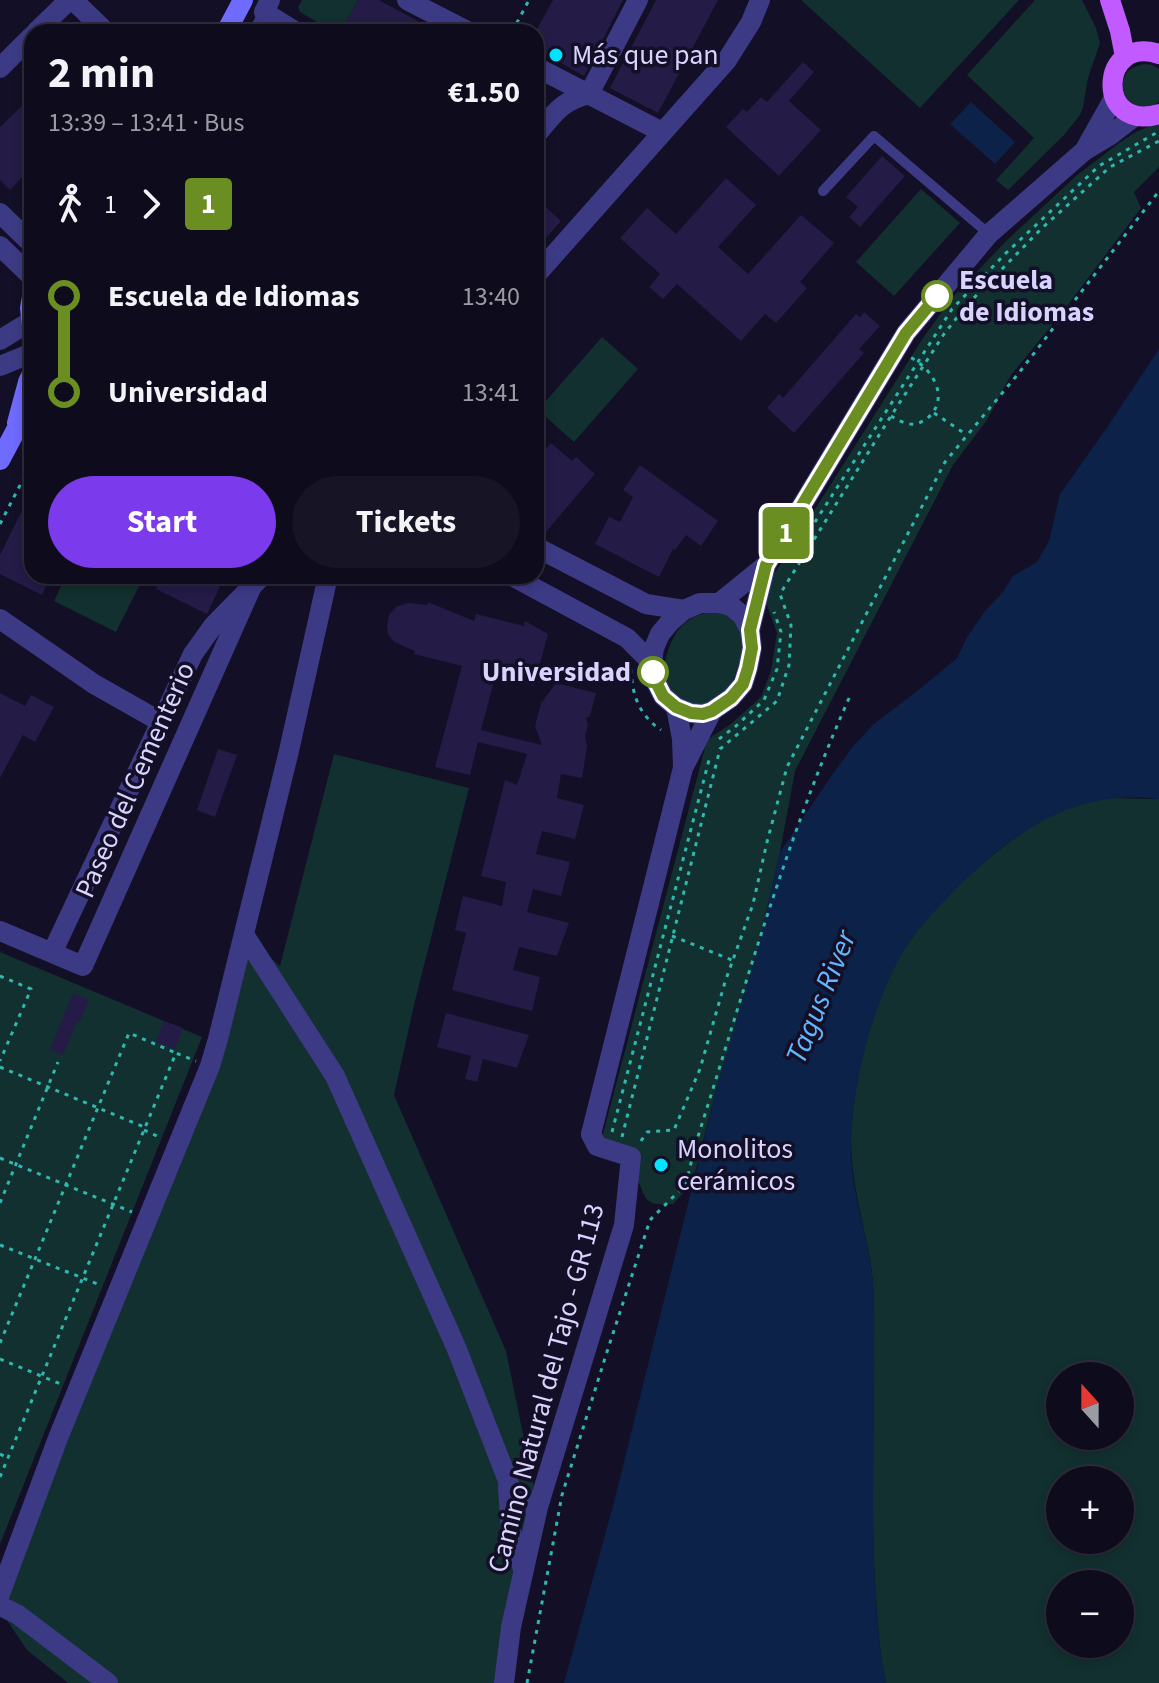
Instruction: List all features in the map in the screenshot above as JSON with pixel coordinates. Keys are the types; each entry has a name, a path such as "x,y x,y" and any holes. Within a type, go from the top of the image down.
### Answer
{"main road":[{"path":"230,24 243,0"},
{"path":"1111,2 1120,31 1143,54 1115,67 1111,80 1114,98 1123,110 1135,116 1147,118 1159,114"},
{"path":"16,430 24,398"},
{"path":"0,460 24,420"}],"street":[{"path":"45,24 71,0 97,24"},
{"path":"407,0 454,24"},
{"path":"589,94 638,0"},
{"path":"544,265 727,60 751,22 760,0"},
{"path":"267,6 286,24"},
{"path":"0,68 24,44"},
{"path":"544,71 662,132"},
{"path":"544,126 563,104 589,94"},
{"path":"1084,151 1114,98"},
{"path":"750,630 742,615 731,606 700,603 684,610 660,634 654,648 652,663 655,680 663,696 676,707 703,714 731,698 743,684 752,648 750,630 766,565 906,333 989,234 1084,151 1135,116"},
{"path":"0,213 24,236"},
{"path":"0,246 24,269"},
{"path":"0,340 24,327"},
{"path":"0,366 24,356"},
{"path":"544,551 646,604 684,610"},
{"path":"719,603 766,565"},
{"name":"Paseo del Cementerio","path":"52,953 193,654 213,626 254,584"},
{"name":"Paseo del Cementerio","path":"0,931 83,966 256,584"},
{"path":"0,1594 77,1391 210,1066 245,936 326,584"},
{"path":"527,584 627,638 652,663"},
{"path":"0,619 94,684 161,722"},
{"path":"676,707 683,768"},
{"path":"618,1153 597,1146 591,1134 683,768 712,711"},
{"path":"245,936 335,1076 456,1347 515,1499 538,1507"},
{"name":"Camino Natural del Tajo - GR 113","path":"504,1683 511,1627 538,1507 624,1225 618,1153"},
{"path":"507,1479 511,1532 523,1569"},
{"path":"0,1606 17,1614 108,1683"}],"lane":[{"path":"257,24 267,6"},
{"path":"823,191 874,136 989,234"}],"path":[{"path":"516,24 529,0"},
{"path":"802,543 952,309 1006,253 1099,166 1159,131"},
{"path":"618,1153 720,749 777,701 789,665 791,625 780,594 923,366 967,305 1041,229 1110,167 1159,141"},
{"path":"618,1153 647,1132 674,1130 700,1069 732,960 753,904 787,767 945,462 1018,374 1159,191"},
{"path":"891,416 915,424 934,413 938,405 937,386 923,366"},
{"path":"934,413 968,436"},
{"path":"0,524 24,478"},
{"path":"713,743 764,700 777,669 781,632 773,607"},
{"path":"631,659 632,685 640,708 650,723 662,730 665,738"},
{"path":"527,1683 562,1495 650,1220 686,1184 695,1146 791,842 850,696"},
{"path":"618,1153 709,758"},
{"path":"672,936 732,960"},
{"path":"0,976 31,989 0,1061"},
{"path":"0,1343 2,1329 129,1033 210,1066"},
{"path":"0,1477 176,1053"},
{"path":"0,1203 58,1062"},
{"path":"0,1067 161,1138"},
{"path":"0,1158 132,1212"},
{"path":"0,1245 100,1285"},
{"path":"0,1359 77,1391"},
{"path":"0,1454 8,1458"}],"green space":[{"path":"302,0 358,0 344,24 320,24 300,12 298,7"},
{"path":"801,0 1019,0 920,108"},
{"path":"1035,0 1082,0 1100,43 1080,115 1008,190 996,180 1034,138 967,75"},
{"path":"1145,64 1159,69 1159,102 1147,107 1129,101 1123,84 1125,75 1132,68"},
{"path":"1159,122 1159,167 1134,192 1141,208 1011,375 987,420 953,465 795,771 759,944 692,1184 673,1204 653,1203 645,1197 629,1169 598,1153 707,740 761,697 771,671 777,633 764,597 766,587 923,338 952,298 1006,241 1076,176 1119,143"},
{"path":"921,189 960,223 894,296 856,262"},
{"path":"602,337 638,369 574,442 544,415 544,403"},
{"path":"62,584 140,584 116,632 54,601"},
{"path":"727,610 746,641 732,684 707,706 683,704 670,690 665,678 665,661 671,643 688,620 705,613"},
{"path":"334,754 469,788 394,1095 506,1351 538,1507 504,1683 68,1683 27,1650 0,1610 224,1020 245,936 280,966"},
{"path":"1109,798 1159,799 1159,1683 886,1683 878,1630 874,1567 873,1291 855,1185 851,1140 860,1069 873,1019 891,973 930,915 971,874 1015,838 1069,808"},
{"path":"0,952 202,1037 0,1544"}],"water":[{"path":"971,102 1015,142 995,164 950,124"},
{"name":"Tagus River","path":"1159,349 1159,799 1128,797 1071,808 1021,834 997,851 931,915 905,948 881,998 860,1068 851,1153 873,1291 874,1567 886,1683 564,1683 613,1506 716,1091 759,944 780,852 854,745 874,724 957,658 967,637 1013,576 1037,562 1049,541 1060,494"}],"building":[{"path":"358,0 379,0 423,24 344,24"},
{"path":"553,0 623,0 584,76 544,54 544,24 540,24"},
{"path":"656,0 718,0 658,113 610,88"},
{"path":"803,62 814,72 789,101 821,130 779,176 726,127 743,109 747,112 761,97 767,102"},
{"path":"24,104 24,175 10,190 0,180 0,127"},
{"path":"882,156 905,176 860,227 849,217 858,207 846,197"},
{"path":"726,178 756,205 718,247 748,274 801,215 834,243 800,282 807,288 776,323 765,314 741,341 677,284 663,299 649,287 660,274 620,238 647,208 676,234"},
{"path":"544,205 561,221 544,240"},
{"path":"864,312 880,326 859,349 864,353 794,433 767,408 779,394 783,398 856,314 860,317"},
{"path":"551,443 572,461 576,457 595,474 546,532 544,530 544,451"},
{"path":"640,465 718,521 701,546 686,535 673,549 659,577 595,544 609,517 620,522 633,497 623,490"},
{"path":"24,506 24,584 47,584 42,595 0,574 0,555"},
{"path":"156,584 221,584 207,614"},
{"path":"428,602 474,621 476,614 524,626 525,621 548,634 534,686 496,674 481,730 542,745 535,726 541,703 556,683 596,693 590,716 586,718 587,746 582,778 561,774 557,798 584,805 575,839 542,831 536,854 570,862 561,896 533,889 527,912 569,923 557,956 519,947 513,970 540,977 532,1011 452,990 466,933 455,930 463,896 502,906 506,882 481,876 505,780 517,785 527,754 478,742 470,775 435,767 462,666 414,654 415,651 394,642 387,626 389,615 396,607 408,603 427,605"},
{"path":"0,693 25,706 31,695 54,707 35,742 23,735 0,778"},
{"path":"218,749 237,755 215,817 197,810"},
{"path":"73,993 89,1000 63,1055 50,1050"},
{"path":"446,1013 529,1035 517,1068 483,1059 477,1082 465,1079 471,1056 437,1047"},
{"path":"164,1021 183,1028 175,1049 156,1042"}],"bus line":[{"name":"1","path":"653,672 663,696 676,707 691,713 712,711 731,698 743,684 752,648 750,630 766,565 906,333 937,296"}],"place":[{"name":"Más que pan","path":"556,55"},
{"name":"Escuela de Idiomas","path":"937,296"},
{"name":"Universidad","path":"653,672"},
{"name":"Monolitos cerámicos","path":"661,1165"}]}
